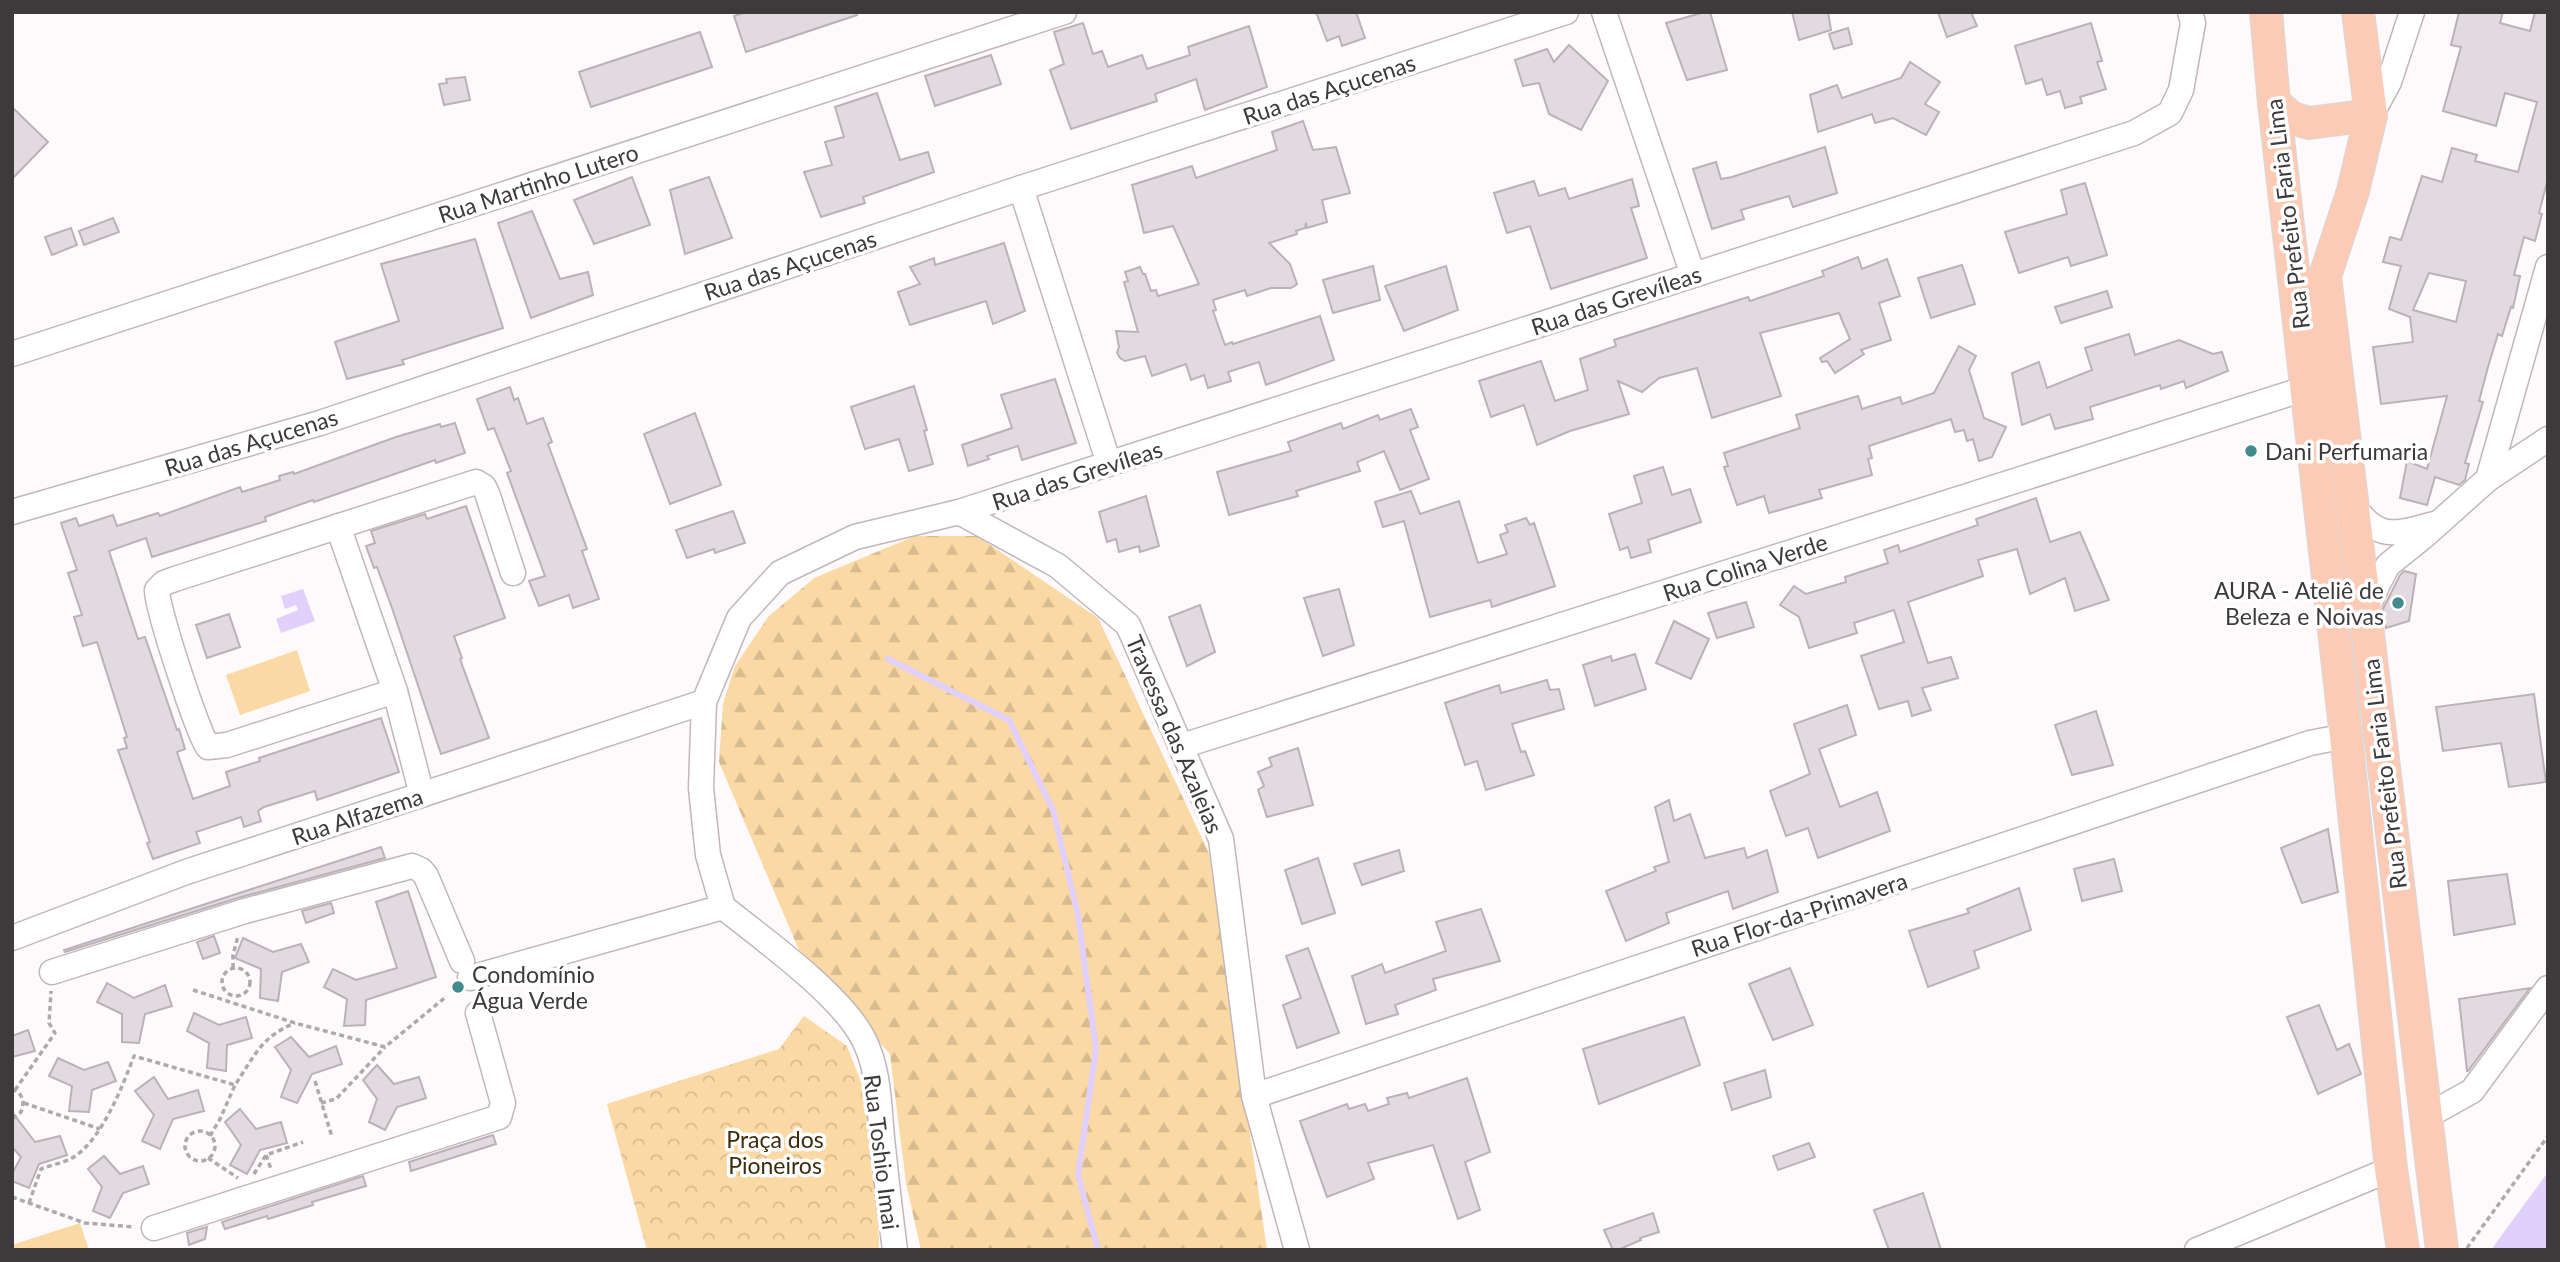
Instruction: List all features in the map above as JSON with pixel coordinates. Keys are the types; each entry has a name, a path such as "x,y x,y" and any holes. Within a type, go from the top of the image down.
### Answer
{"main road":[{"name":"Rua Prefeito Faria Lima","path":"2266,12 2391,1170 2403,1250"},
{"path":"2339,12 2345,42 2366,68"},
{"name":"Rua Prefeito Faria Lima","path":"2358,12 2371,115 2353,191 2325,276 2427,1116 2454,1249"},
{"path":"2274,103 2292,118 2309,123 2371,115"}],"street":[{"name":"Rua Martinho Lutero","path":"12,354 1064,12"},
{"name":"Rua das Açucenas","path":"12,512 320,423 1021,188 1566,12"},
{"path":"1604,12 1693,275"},
{"name":"Rua das Grevíleas","path":"704,702 739,618 780,573 855,537 959,512 2134,133 2170,113 2181,90 2193,23 2190,12"},
{"path":"2371,115 2389,82 2413,12"},
{"path":"1021,188 1109,464"},
{"path":"2488,479 2548,267"},
{"name":"Rua Colina Verde","path":"1182,746 2307,388"},
{"path":"2365,614 2388,565 2488,479 2548,439"},
{"path":"395,691 218,747 208,747 198,728 158,603 157,590 175,579 476,482 484,487 487,493 513,573"},
{"path":"2353,505 2365,523 2382,533 2400,533 2438,523"},
{"name":"Travessa das Azaleias","path":"959,512 1058,566 1128,625 1221,838 1254,1096 1297,1250"},
{"path":"338,526 395,691 422,794"},
{"path":"466,969 723,906 708,855 701,788 704,702"},
{"name":"Rua Alfazema","path":"12,938 186,872 704,702"},
{"name":"Rua Flor-da-Primavera","path":"1254,1096 2297,747 2346,736"},
{"path":"52,972 245,911 405,867 416,867 426,876 466,969 503,1103 499,1117 249,1191 154,1228"},
{"name":"Rua Toshio Imai","path":"723,906 838,1004 864,1038 879,1089 881,1133 895,1250"},
{"path":"2427,1116 2472,1091 2548,988"},
{"path":"2197,1250 2391,1170"}],"path":[{"path":"233,968 233,956 245,911"},
{"path":"233,968 245,971 250,979 246,992 238,997 225,993 221,984 223,975 233,968"},
{"path":"12,1119 21,1112 23,1102 14,1090 55,1033 49,1023 52,972"},
{"path":"193,990 295,1023 385,1047"},
{"path":"321,1103 336,1099 385,1047 447,996"},
{"path":"210,1136 235,1085 265,1040 295,1023"},
{"path":"29,1203 41,1169 74,1157 100,1129 121,1090 134,1056 235,1085"},
{"path":"315,1081 332,1137"},
{"path":"23,1102 100,1129"},
{"path":"196,1132 210,1136 214,1144 208,1158 199,1161 191,1158 185,1145 188,1136 196,1132"},
{"path":"2454,1249 2548,1136"},
{"path":"208,1158 249,1191 266,1154 303,1142"},
{"path":"12,1197 85,1223 154,1228"}],"green space":[{"path":"915,536 977,536 1098,618 1209,853 1267,1250 921,1250 906,1183 890,1054 830,988 807,969 719,762 723,704 735,666 768,617 814,578"},
{"path":"297,650 310,691 240,715 226,675"},
{"name":"Praça dos Pioneiros","path":"804,1016 847,1046 863,1087 875,1139 879,1250 647,1250 607,1104 779,1049"},
{"path":"80,1223 89,1250 12,1250 12,1245"}],"shaded area":[{"path":"303,589 315,621 281,633 276,619 298,610 296,605 285,609 281,596"},
{"path":"2548,1172 2548,1250 2494,1250 2493,1247"}],"building":[{"path":"747,12 856,12 857,15 746,52 734,16"},
{"path":"1316,12 1356,12 1365,38 1342,46 1339,36 1327,41"},
{"path":"1710,12 1727,70 1687,80 1666,23"},
{"path":"1792,12 1828,12 1831,30 1799,40"},
{"path":"1938,12 1971,12 1977,26 1947,37"},
{"path":"2459,12 2503,12 2500,23 2530,31 2535,12 2548,12 2548,178 2535,241 2524,237 2514,275 2520,276 2513,308 2511,307 2502,336 2498,334 2488,367 2479,401 2483,402 2465,463 2469,464 2465,480 2459,485 2435,477 2427,505 2400,498 2407,461 2427,469 2447,396 2381,404 2373,347 2413,342 2410,317 2389,309 2401,266 2383,262 2390,237 2401,240 2422,176 2442,182 2452,148 2477,155 2475,161 2518,172 2537,102 2505,93 2496,126 2443,111 2461,47 2451,45","holes":["2429,273 2466,281 2456,322 2413,310"]},
{"path":"1083,23 1093,54 1102,51 1108,67 1142,55 1147,69 1190,55 1188,47 1249,26 1267,87 1205,110 1196,79 1155,94 1157,101 1071,129 1050,70 1064,64 1054,32"},
{"path":"2091,23 2102,61 2097,62 2106,89 2080,97 2082,103 2065,108 2060,91 2047,95 2042,79 2026,84 2015,46"},
{"path":"1848,28 1852,44 1834,49 1829,34"},
{"path":"700,32 712,67 591,107 579,72"},
{"path":"1569,45 1608,81 1581,130 1549,114 1539,83 1523,86 1515,60 1547,49 1554,62"},
{"path":"991,55 1001,84 935,106 925,76"},
{"path":"1910,62 1940,82 1925,104 1939,112 1926,135 1893,118 1875,123 1872,114 1818,132 1810,95 1837,85 1842,98 1901,78"},
{"path":"465,77 470,100 444,105 439,84 447,83 446,79"},
{"path":"877,93 900,160 928,152 934,172 863,197 865,203 821,217 804,172 832,165 825,142 844,137 835,107"},
{"path":"12,107 48,142 12,179"},
{"path":"1303,121 1313,150 1336,147 1350,193 1322,200 1327,222 1307,228 1306,223 1305,228 1296,231 1297,234 1269,243 1290,264 1297,284 1291,288 1271,288 1247,296 1245,290 1213,300 1216,310 1213,311 1225,345 1320,316 1334,360 1266,385 1259,362 1228,372 1231,381 1208,388 1204,375 1191,380 1186,364 1152,376 1145,356 1125,361 1120,358 1117,353 1119,347 1116,331 1138,332 1124,282 1128,281 1125,272 1140,267 1151,291 1156,290 1158,296 1199,284 1173,226 1144,233 1132,185 1192,166 1196,178 1277,150 1272,132"},
{"path":"1825,147 1837,193 1793,207 1789,196 1741,210 1744,219 1712,229 1693,169 1716,162 1721,179"},
{"path":"632,177 650,225 594,244 574,200"},
{"path":"709,177 732,238 685,254 670,190"},
{"path":"1632,179 1639,206 1631,208 1647,258 1551,289 1530,226 1507,233 1494,193 1534,181 1539,196 1565,188 1569,199"},
{"path":"2085,183 2107,255 2071,266 2068,257 2019,273 2005,232 2067,214 2061,190"},
{"path":"532,211 560,279 588,272 593,295 531,318 498,223"},
{"path":"113,218 119,232 84,245 79,231"},
{"path":"71,228 77,245 52,255 45,237"},
{"path":"475,239 503,328 402,360 404,364 347,379 335,342 399,321 381,264"},
{"path":"1004,243 1025,311 993,324 986,301 910,325 898,292 920,284 910,267 934,258 935,265"},
{"path":"1858,257 1862,269 1887,259 1900,296 1879,303 1891,340 1861,350 1864,354 1835,373 1827,361 1822,362 1820,358 1850,339 1839,313 1760,333 1781,396 1712,418 1697,368 1659,378 1642,392 1618,381 1629,414 1570,431 1537,445 1524,405 1491,417 1479,381 1541,361 1555,401 1588,390 1580,359 1616,346 1614,340 1748,297 1750,301 1824,276 1822,271"},
{"path":"1962,265 1975,304 1931,318 1918,278"},
{"path":"1373,266 1380,300 1333,313 1323,280"},
{"path":"1446,266 1458,310 1404,331 1385,286"},
{"path":"2107,291 2112,307 2061,323 2055,307"},
{"path":"2129,334 2135,355 2179,340 2213,354 2222,352 2228,371 2186,388 2184,381 2161,389 2160,385 2090,407 2093,419 2055,429 2050,414 2022,425 2012,373 2039,362 2047,388 2092,370 2085,348"},
{"path":"1959,346 1976,356 1969,370 1984,418 2006,427 1992,457 1979,461 1973,439 1967,441 1964,430 1955,432 1951,419 1869,446 1872,458 1868,459 1872,475 1819,490 1822,498 1769,513 1764,496 1737,505 1724,467 1728,466 1724,453 1800,428 1796,415 1858,396 1862,409 1900,397 1902,404 1934,393"},
{"path":"1055,379 1076,443 1022,460 1018,446 987,456 989,459 968,466 962,445 1012,428 1001,395"},
{"path":"914,386 927,430 924,431 933,464 909,471 899,439 865,449 851,407"},
{"path":"510,387 514,400 518,398 527,424 543,418 552,442 548,444 587,549 582,551 599,599 573,608 569,595 539,606 529,581 545,576 507,473 511,471 494,428 488,430 477,399"},
{"path":"1411,409 1418,427 1410,430 1429,479 1400,490 1384,451 1357,462 1360,471 1296,491 1298,496 1229,515 1217,472 1291,451 1288,442 1341,423 1343,429 1378,415 1380,420"},
{"path":"695,413 721,485 670,504 644,434"},
{"path":"455,423 465,453 436,463 435,460 314,502 313,500 265,517 266,521 152,557 146,538 109,551 138,639 145,637 177,730 179,729 185,749 177,752 193,799 230,786 226,772 260,761 259,758 381,718 399,772 317,800 315,791 264,807 258,811 261,821 244,827 241,817 196,832 200,843 153,859 147,843 150,842 118,750 127,748 124,738 127,737 97,642 83,646 74,617 82,615 68,573 77,570 61,523 76,518 79,526 113,515 117,526 158,513 160,516 240,487 242,492 280,480 279,476 293,472 294,474 396,437 440,424 441,427"},
{"path":"1663,467 1672,495 1690,489 1701,522 1648,540 1651,552 1631,558 1628,547 1620,550 1609,514 1642,503 1634,476"},
{"path":"1411,491 1420,514 1459,501 1478,563 1507,554 1500,535 1508,532 1505,525 1526,518 1530,525 1534,523 1555,586 1492,607 1490,600 1430,617 1404,521 1383,527 1375,502"},
{"path":"1146,496 1159,546 1140,552 1139,546 1119,552 1116,539 1107,542 1099,512"},
{"path":"2036,498 2050,542 2080,532 2109,600 2075,611 2065,578 2030,594 2017,549 1978,560 1983,576 1908,602 1928,663 1951,657 1958,678 1922,688 1931,710 1912,716 1908,701 1879,709 1861,656 1904,642 1894,610 1854,623 1857,633 1809,648 1799,617 1780,605 1794,586 1806,594 1846,582 1845,577 1888,563 1884,550 1898,545 1900,552 1978,525 1976,519"},
{"path":"466,506 505,618 454,636 489,738 441,754 392,608 366,546 375,543 371,531 425,514 427,519"},
{"path":"733,511 745,543 715,553 714,549 687,558 676,530"},
{"name":"AURA - Ateliê de Beleza e Noivas","path":"2404,571 2416,574 2409,621 2386,628 2383,609"},
{"path":"1339,589 1354,645 1323,656 1304,598"},
{"path":"1746,602 1754,627 1717,638 1708,613"},
{"path":"1200,605 1215,652 1187,666 1169,617"},
{"path":"229,614 240,647 207,658 196,625"},
{"path":"1674,621 1709,639 1691,679 1656,663"},
{"path":"1635,654 1646,689 1595,706 1583,665 1611,656 1612,661"},
{"path":"1547,680 1550,690 1559,689 1564,709 1512,724 1521,752 1525,751 1534,775 1486,790 1477,761 1465,765 1445,703 1499,685 1501,693"},
{"path":"2534,694 2546,782 2509,787 2501,743 2443,751 2436,707"},
{"path":"1847,705 1856,735 1819,749 1840,807 1877,792 1890,831 1818,858 1808,828 1786,836 1770,791 1810,774 1794,724"},
{"path":"2096,711 2113,765 2072,775 2055,725"},
{"path":"1298,748 1313,805 1267,817 1258,790 1264,786 1258,772 1272,766 1269,758"},
{"path":"1669,800 1674,821 1690,814 1705,858 1744,848 1747,858 1767,850 1778,892 1733,909 1728,891 1666,913 1669,923 1626,941 1606,891 1656,871 1654,867 1669,862 1655,807"},
{"path":"2328,829 2338,892 2302,903 2281,848"},
{"path":"381,847 385,858 241,897 65,952 64,950"},
{"path":"1399,850 1404,871 1362,885 1354,864"},
{"path":"1318,858 1335,913 1302,924 1285,870"},
{"path":"2114,859 2122,891 2082,901 2074,869"},
{"path":"2507,874 2515,924 2454,935 2448,881"},
{"path":"2019,888 2031,930 1974,951 1979,968 1928,987 1909,931 1969,913 1967,909"},
{"path":"408,891 436,977 366,1000 365,1025 344,1026 347,999 324,987 333,969 356,980 397,968 376,902"},
{"path":"331,903 334,913 306,923 302,911"},
{"path":"1481,909 1500,961 1433,979 1436,990 1395,1005 1398,1014 1366,1024 1352,976 1382,964 1385,973 1446,951 1436,922"},
{"path":"214,936 220,953 203,959 197,942"},
{"path":"243,938 273,952 301,944 309,962 282,972 278,1001 260,998 261,969 235,958"},
{"path":"1308,948 1339,1033 1297,1048 1283,1005 1301,998 1286,956"},
{"path":"1790,968 1813,1025 1773,1040 1749,984"},
{"path":"107,983 134,998 165,985 172,1006 145,1014 139,1043 122,1042 122,1014 97,1002"},
{"path":"2530,988 2468,1071 2467,1071 2459,999"},
{"path":"2319,1005 2337,1050 2349,1044 2361,1074 2318,1094 2287,1017"},
{"path":"194,1013 219,1025 246,1017 252,1038 227,1045 226,1071 207,1068 209,1043 187,1031"},
{"path":"1684,1017 1700,1065 1599,1104 1583,1049"},
{"path":"28,1030 35,1051 12,1057 12,1036"},
{"path":"291,1037 309,1057 336,1046 342,1064 312,1074 297,1103 281,1097 291,1070 275,1047"},
{"path":"58,1058 84,1070 108,1062 116,1081 92,1090 89,1112 69,1111 72,1086 49,1076"},
{"path":"377,1065 394,1084 419,1077 426,1098 397,1107 385,1130 369,1122 377,1099 363,1080"},
{"path":"1765,1070 1771,1097 1732,1110 1724,1083"},
{"path":"154,1077 168,1099 198,1090 204,1111 173,1119 160,1149 142,1141 154,1115 135,1091"},
{"path":"1467,1078 1490,1152 1465,1162 1480,1210 1458,1219 1433,1145 1368,1163 1374,1179 1327,1197 1300,1121 1347,1104 1349,1109 1365,1104 1368,1111 1389,1104 1387,1098 1407,1093 1409,1098"},
{"path":"240,1109 256,1129 281,1122 287,1143 260,1150 247,1174 230,1165 241,1145 225,1122"},
{"path":"12,1112 35,1142 60,1136 67,1155 39,1164 29,1188 12,1181 12,1174 21,1157 12,1147"},
{"path":"493,1135 496,1144 411,1171 409,1162"},
{"path":"1809,1143 1815,1157 1778,1170 1773,1156"},
{"path":"104,1156 120,1174 143,1166 149,1184 123,1193 110,1218 93,1211 102,1187 88,1169"},
{"path":"363,1176 366,1186 312,1202 313,1205 225,1229 222,1222"},
{"path":"1923,1193 1941,1250 1889,1250 1874,1210"},
{"path":"1653,1213 1659,1232 1613,1250 1604,1230"},
{"path":"207,1227 205,1239 189,1245 187,1233"}],"waterway":[{"path":"888,659 1009,720 1053,810 1078,915 1096,1049 1078,1175 1098,1250"}],"place":[{"name":"Dani Perfumaria","path":"2251,451"},
{"name":"AURA - Ateliê de Beleza e Noivas","path":"2398,603"},
{"name":"Condomínio Água Verde","path":"458,987"}]}
